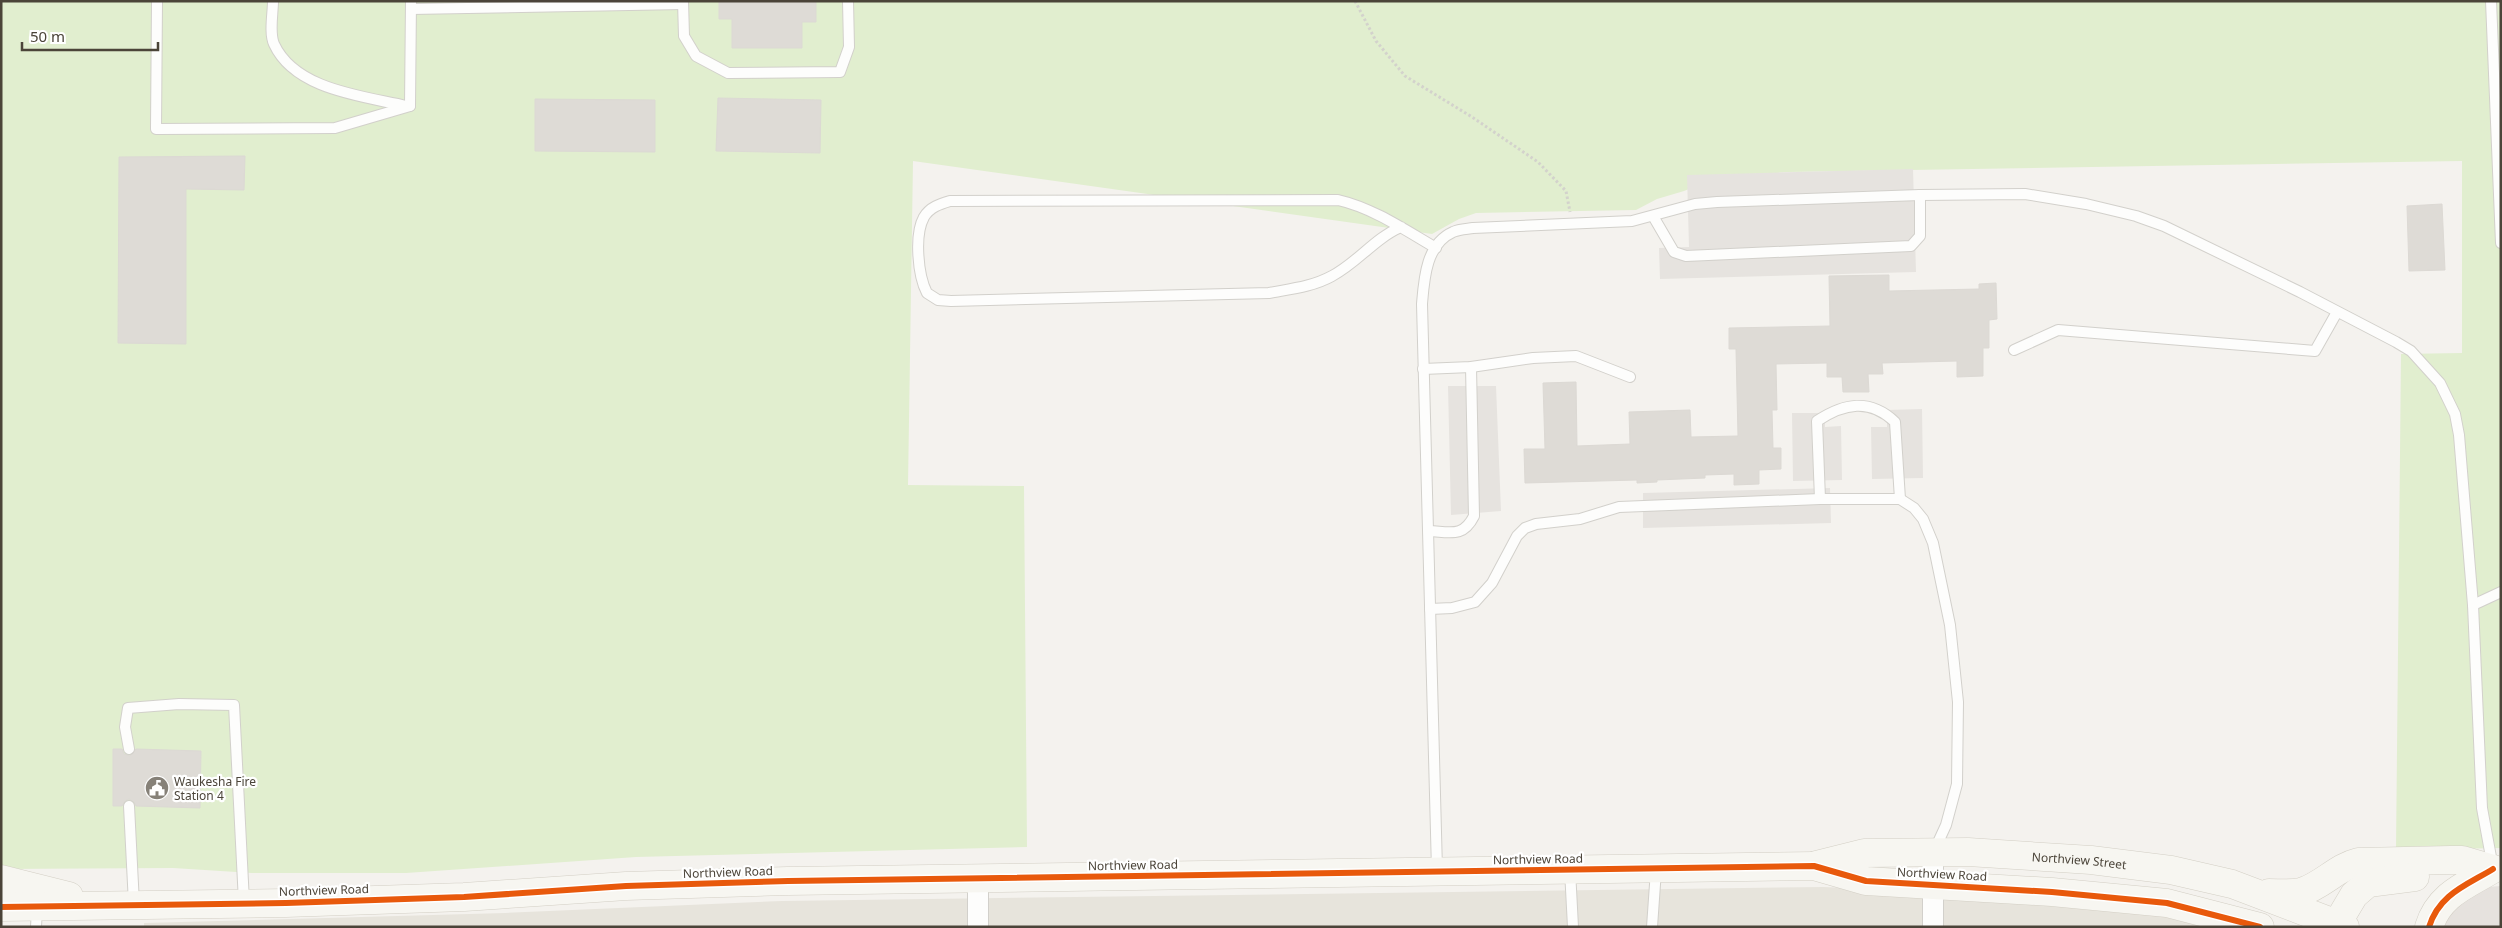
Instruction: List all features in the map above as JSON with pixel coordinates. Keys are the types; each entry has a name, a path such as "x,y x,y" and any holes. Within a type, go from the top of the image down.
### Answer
{"street":[{"path":"1933,852 1933,927"},
{"name":"Northview Street","path":"1814,866 1864,853 2024,854 2091,860 2171,870 2262,893 2332,924"},
{"path":"2262,893 2301,892 2314,886 2344,866 2358,862 2457,860 2497,869"},
{"path":"2332,924 2343,883 2352,875 2379,862"},
{"name":"Northview Road","path":"1,907 36,917 107,905 464,896 626,886 978,878 1814,866 1866,881 1932,884 2167,903 2260,927"},
{"path":"2332,924 2354,895 2368,883 2497,869"},
{"path":"2429,927 2432,918 2446,896 2497,869"},
{"path":"978,878 978,927"},
{"path":"1,880 107,905"}],"lane":[{"path":"156,1 156,129 335,128 410,106"},
{"path":"273,1 273,42 287,64 328,89 410,106"},
{"path":"410,106 411,5 683,3 684,36 696,56 728,73 840,72 849,47 848,1"},
{"path":"2490,1 2501,243"},
{"path":"1437,871 1422,304 1429,258 1436,248 1453,232 1473,228 1632,221 1695,204 1920,195 2025,194 2058,199 2136,216 2197,242 2300,292 2411,351 2427,366 2448,397 2455,414 2463,469 2473,605 2482,808 2497,869"},
{"path":"1653,216 1674,252 1686,256 1911,246 1920,236 1920,195"},
{"path":"1401,227 1387,233 1363,254 1332,276 1304,287 1269,293 951,301 938,300 927,293 920,272 921,226 924,216 931,209 950,201 1338,200 1362,207 1401,227 1436,248"},
{"path":"2014,350 2058,330 2315,350 2337,312"},
{"path":"1423,369 1471,367 1533,358 1576,356 1630,376"},
{"path":"1429,531 1459,532 1469,527 1474,516 1471,367"},
{"path":"1820,499 1816,421 1833,410 1854,405 1882,410 1895,422 1900,499"},
{"path":"1430,610 1452,608 1475,602 1492,583 1517,536 1525,528 1536,524 1580,519 1619,507 1820,499 1900,499 1914,508 1923,519 1933,543 1950,625 1958,702 1958,784 1946,826 1933,852"},
{"path":"2473,605 2501,592"},
{"path":"129,749 125,727 128,708 179,704 234,705 238,829 244,903"},
{"path":"129,806 134,905"},
{"path":"1652,927 1656,868"},
{"path":"1570,869 1573,927"}],"path":[{"path":"1355,1 1376,41 1405,76 1472,117 1551,173 1566,191 1570,225"}],"shaded area":[{"path":"1913,169 1916,272 1660,279 1659,248 1689,247 1687,175"},
{"path":"1448,386 1496,386 1501,511 1451,515"},
{"path":"1922,409 1923,478 1872,479 1871,427 1887,427 1887,410"},
{"path":"1792,413 1825,413 1825,427 1841,426 1842,480 1793,481"},
{"path":"1830,488 1831,523 1643,528 1643,493"},
{"path":"2501,886 2501,927 2436,927 2446,906 2487,887"},
{"path":"1823,887 1897,890 2171,916 2222,927 144,927 144,923 505,913 782,901"}],"green space":[{"path":"1,1 2501,1 2501,848 2396,850 2401,354 2462,353 2462,161 1788,172 1717,178 1657,199 1636,210 1476,213 1459,219 1432,234 913,161 908,485 1024,486 1027,847 636,857 406,873 252,873 173,868 1,869"}],"building":[{"path":"719,1 816,1 816,22 802,22 802,48 732,48 732,19 719,19"},
{"path":"718,98 821,100 820,153 716,151"},
{"path":"535,99 655,100 655,152 535,151"},
{"path":"245,156 244,190 186,189 186,344 118,343 119,157"},
{"path":"2442,204 2445,270 2409,271 2407,206"},
{"path":"1889,275 1889,291 1979,289 1979,284 1996,283 1997,319 1989,320 1989,348 1983,348 1983,376 1957,377 1957,361 1882,363 1883,374 1868,374 1869,392 1843,392 1842,377 1827,377 1827,363 1776,364 1777,410 1772,410 1773,448 1781,448 1781,469 1759,470 1759,484 1734,485 1734,474 1705,475 1705,478 1657,480 1657,482 1637,483 1637,480 1525,483 1524,449 1545,449 1543,383 1576,382 1577,446 1630,444 1629,412 1690,410 1691,437 1738,436 1736,349 1729,349 1729,328 1830,326 1829,276"},
{"name":"Waukesha Fire Station 4","path":"113,749 122,749 124,754 130,756 136,749 201,751 200,808 136,806 129,799 122,806 113,806"}],"cycle path":[{"path":"1,907 286,903 464,897 626,886 788,881 1814,866 1866,881 2052,892 2167,903 2260,927"},
{"path":"2429,927 2440,906 2447,898 2493,869"}],"place":[{"name":"Waukesha Fire Station 4","path":"157,788"}]}
